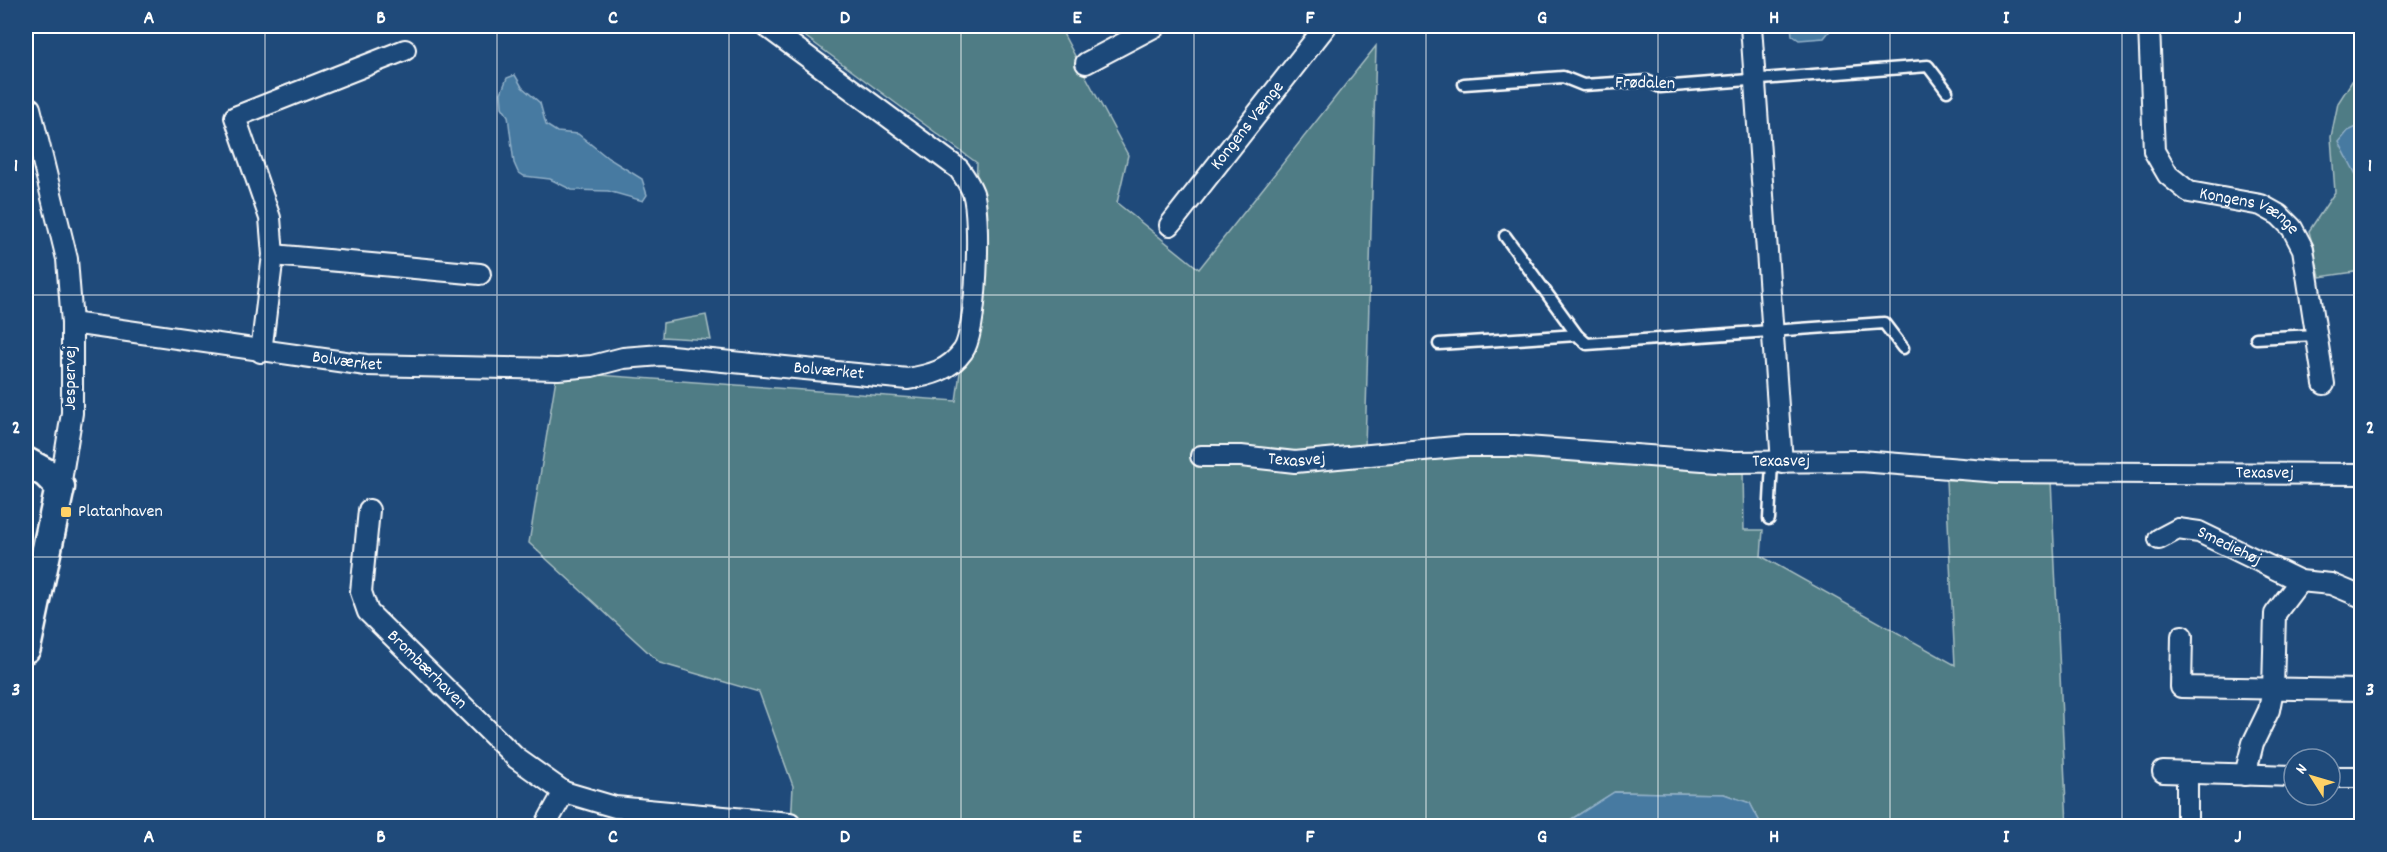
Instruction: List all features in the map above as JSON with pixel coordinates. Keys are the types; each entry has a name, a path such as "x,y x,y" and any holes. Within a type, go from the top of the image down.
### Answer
{"street":[{"name":"Bolværket","path":"72,323 261,352 366,365 558,369 592,366 623,358 661,355 908,379 935,374 951,364 965,349 973,314 978,236 973,193 959,169 766,26"},
{"path":"1086,63 1156,26"},
{"name":"Kongens Vænge","path":"1170,225 1326,26"},
{"path":"1751,26 1773,331 1777,463"},
{"name":"Kongens Vænge","path":"2149,26 2154,151 2168,175 2189,192 2261,205 2279,215 2292,228 2303,249 2324,384"},
{"path":"261,352 273,255 270,218 235,117 405,50"},
{"name":"Jespervej","path":"26,648 60,487 72,413 72,323 67,259 30,108"},
{"path":"273,255 480,274"},
{"name":"Texasvej","path":"1201,456 1241,456 1295,462 1466,446 1514,446 1777,463 1807,460 1861,461 1999,472 2361,474"},
{"path":"26,462 46,473 60,487"},
{"name":"Brombærhaven","path":"369,510 361,592 368,612 516,758 564,792 615,807 790,823"},
{"name":"Smediehøj","path":"2159,539 2178,529 2199,532 2300,581 2331,584 2361,597"},
{"path":"2245,775 2253,743 2269,710 2273,689 2275,614 2300,581"},
{"path":"2182,636 2181,687 2361,690"},
{"path":"2163,772 2282,776"},
{"path":"2187,773 2187,826"},
{"path":"2342,777 2361,777"},
{"path":"545,826 564,792"}],"lane":[{"name":"Frødalen","path":"1464,84 1563,77 1583,85 1647,81 1660,87 1928,66 1947,91"},
{"path":"1505,236 1577,335 1587,344 1884,323 1903,348"},
{"path":"1439,344 1577,335"},
{"path":"2256,338 2316,335"},
{"path":"1769,519 1777,463"}],"green space":[{"path":"791,26 1059,26 1128,155 1117,203 1199,269 1376,46 1365,448 1743,470 1744,530 1763,530 1761,556 1955,665 1946,480 2051,480 2067,826 1762,826 1750,803 1724,794 1615,792 1570,820 1568,826 791,826 793,786 759,692 660,663 529,543 557,372 956,401 970,301 977,163"},
{"path":"2361,67 2361,271 2320,277 2309,231 2335,192 2331,137 2338,103"},
{"path":"706,315 711,340 662,337 663,323"}],"water":[{"path":"1791,26 1833,27 1824,38 1799,40 1792,35"},
{"path":"515,75 522,87 540,103 546,125 557,132 578,134 608,158 642,179 647,195 643,201 608,191 572,190 550,179 524,176 518,172 514,163 508,116 502,107 501,93 507,78"},
{"path":"2361,125 2361,184 2339,142 2348,131"},
{"path":"1614,792 1724,794 1750,803 1762,826 1568,826 1570,820"}],"place":[{"name":"Platanhaven","path":"66,512"}]}
